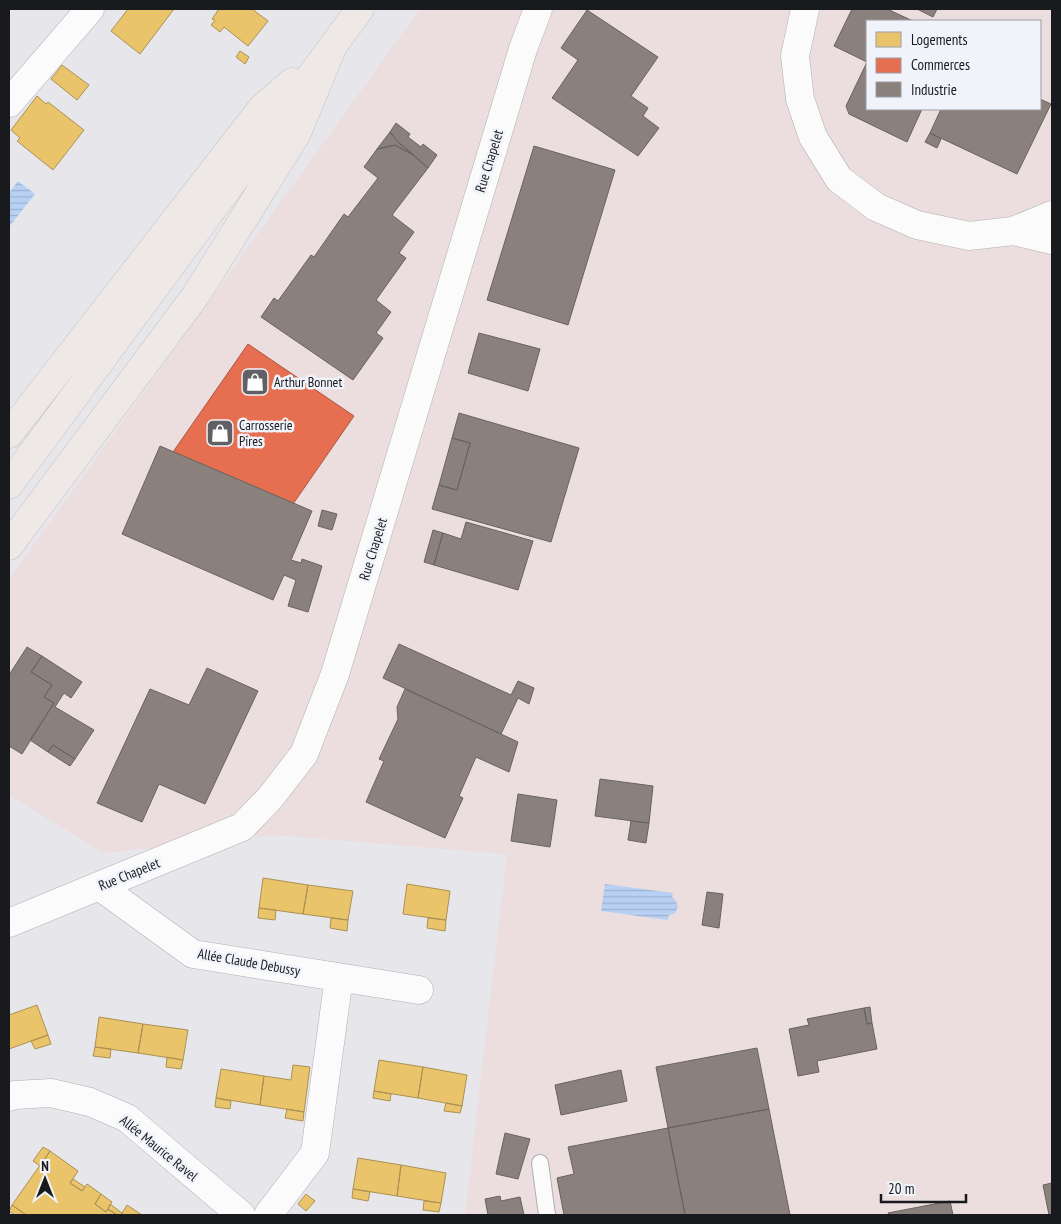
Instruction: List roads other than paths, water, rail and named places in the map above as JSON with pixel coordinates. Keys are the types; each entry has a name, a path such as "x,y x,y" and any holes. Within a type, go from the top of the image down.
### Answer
{"main road":[{"path":"9,485 360,9"},
{"path":"9,434 262,108 333,46"},
{"path":"9,546 196,295 297,133 333,46"}],"street":[{"path":"9,103 90,9"},
{"name":"Rue Chapelet","path":"9,923 242,827 270,798 304,754 335,674 523,49 538,9"},
{"path":"805,9 795,56 800,99 813,137 839,179 876,207 917,225 969,236 1013,231 1052,215"},
{"path":"1013,231 1052,240"},
{"name":"Allée Claude Debussy","path":"99,886 193,954 418,990"},
{"path":"268,1215 314,1153 339,977"},
{"name":"Allée Maurice Ravel","path":"9,1097 51,1093 90,1102 127,1118 241,1215"}],"lane":[{"path":"540,1162 547,1215"}],"water":[{"path":"18,181 35,194 9,227 9,193"},
{"path":"605,884 673,893 672,897 678,907 675,913 669,915 668,920 601,911"}],"place":[{"name":"Arthur Bonnet","path":"255,382"},
{"name":"Carrosserie Pires","path":"220,433"}]}
